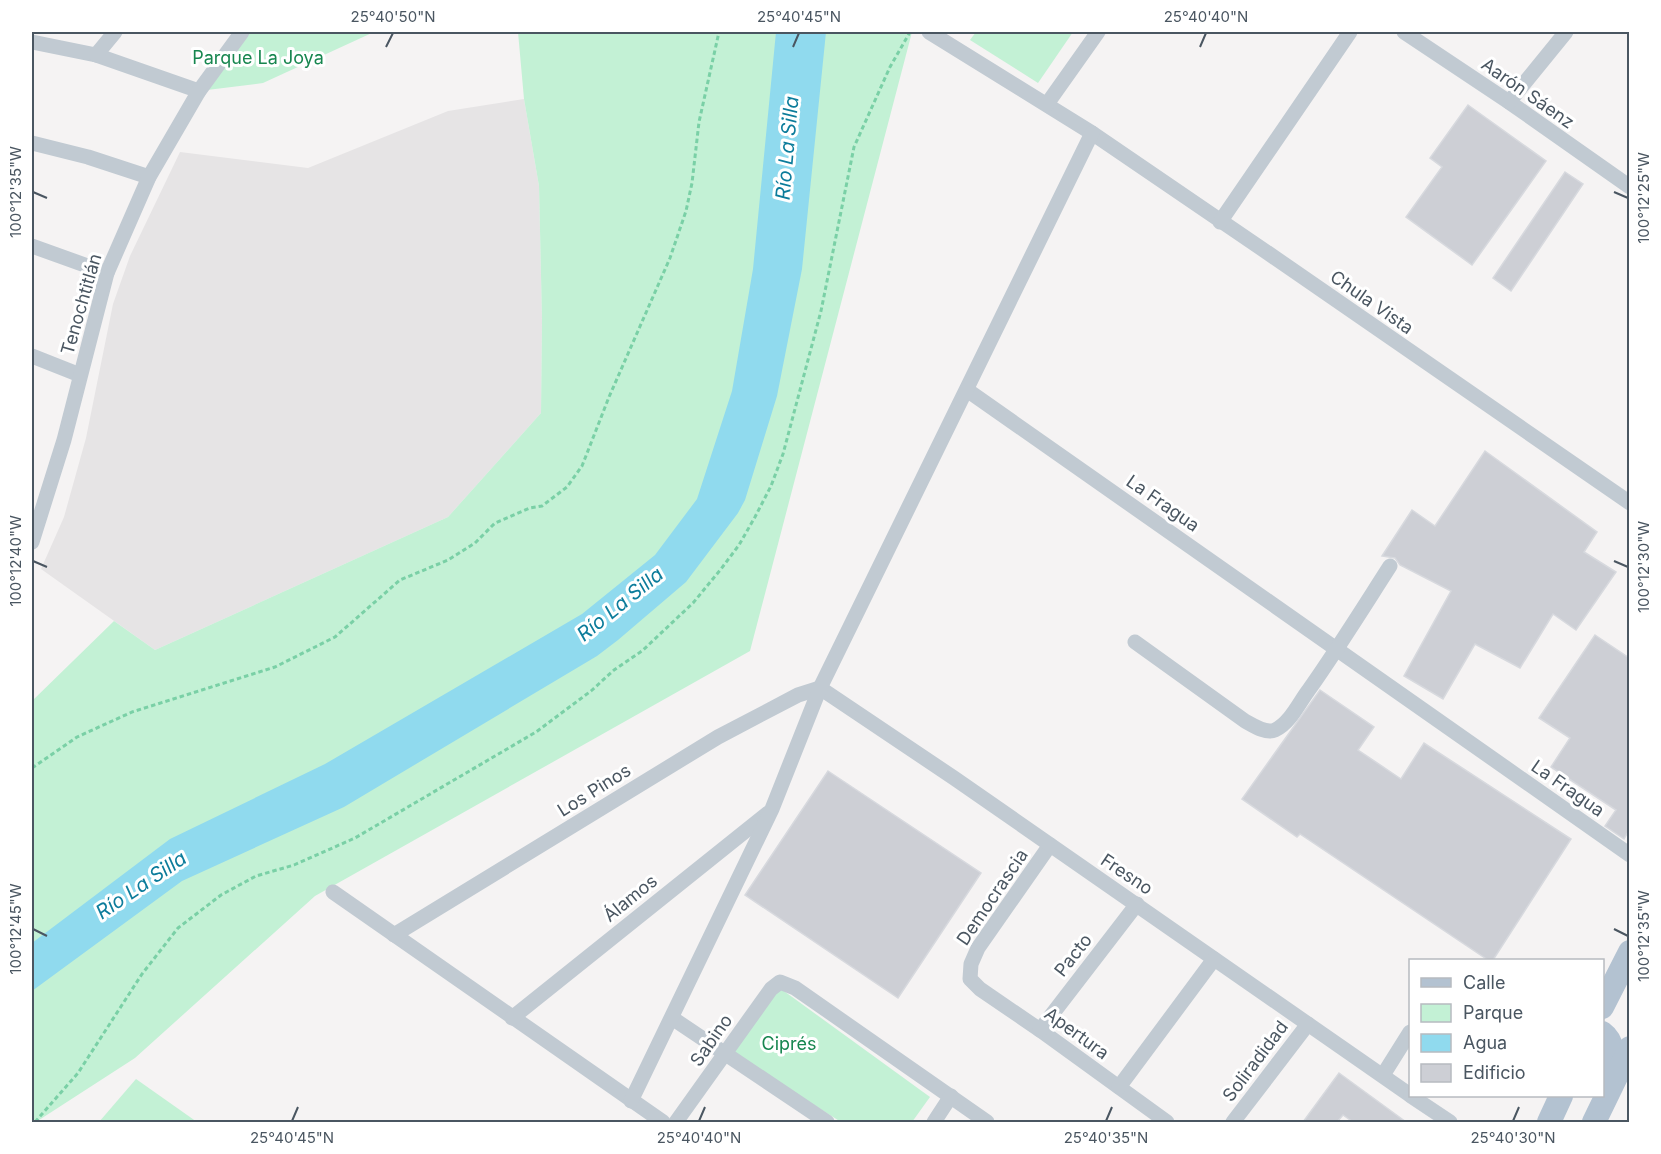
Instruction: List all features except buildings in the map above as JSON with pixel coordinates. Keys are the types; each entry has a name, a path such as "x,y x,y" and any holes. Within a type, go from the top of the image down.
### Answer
{"main road":[{"path":"1604,1002 1629,952"},
{"path":"1604,1034 1609,1038 1612,1046 1608,1091"},
{"path":"1594,1122 1629,1048"},
{"path":"1549,1122 1560,1097"}],"street":[{"path":"96,56 115,32"},
{"name":"Tenochtitlán","path":"32,542 50,488 107,273 149,177 199,91 242,32"},
{"path":"631,1101 772,809 820,688 1092,134 929,32"},
{"path":"1047,104 1098,32"},
{"path":"1220,222 1350,32"},
{"name":"Aarón Sáenz","path":"1404,32 1509,102 1629,187"},
{"path":"1509,102 1566,32"},
{"path":"32,42 96,56 199,91"},
{"name":"Chula Vista","path":"1092,134 1629,503"},
{"path":"32,143 88,157 149,177"},
{"path":"32,246 107,273"},
{"path":"32,356 80,375"},
{"name":"La Fragua","path":"967,390 1629,855"},
{"path":"1135,642 1245,721 1263,730 1271,731 1277,729 1290,716 1338,649 1390,566"},
{"name":"Fresno","path":"820,688 1137,904 1409,1094"},
{"name":"Los Pinos","path":"394,935 718,736 798,694 820,688"},
{"name":"Álamos","path":"513,1018 772,809"},
{"name":"Democrascia","path":"969,971 978,948 1050,845"},
{"path":"333,892 663,1122"},
{"name":"Pacto","path":"1040,1030 1137,904"},
{"path":"1119,1087 1214,959"},
{"name":"Apertura","path":"969,971 974,983 1167,1122"},
{"name":"Sabino","path":"676,1122 771,989 780,982 795,988 951,1096"},
{"path":"672,1018 827,1122"},
{"name":"Soliradidad","path":"1233,1122 1308,1023"},
{"path":"1383,1075 1409,1034"},
{"path":"934,1122 951,1096 987,1122"},
{"name":"Fresno","path":"1414,1097 1450,1122"}],"path":[{"path":"32,768 76,737 132,711 275,667 335,637 400,580 448,560 475,543 495,523 530,508 542,506 567,487 582,466 609,397 670,258 686,211 692,183 699,122 719,32"},
{"path":"35,1122 78,1073 142,974 178,928 221,895 256,876 294,865 355,838 536,732 591,691 614,670 642,651 693,603 707,586 739,545 771,486 821,311 854,147 910,32"}],"shaded area":[{"path":"524,99 539,186 542,320 541,413 448,517 155,650 41,569 64,517 86,438 113,304 130,256 180,152 308,168 448,111"}],"green space":[{"name":"Parque La Joya","path":"244,32 374,32 263,83 199,91"},
{"path":"518,32 912,32 750,651 315,896 135,1058 36,1122 32,1122 32,701 114,621 155,650 448,517 541,413 542,320 539,186 524,99"},
{"path":"976,32 1073,32 1038,83 970,40"},
{"name":"Ciprés","path":"777,986 930,1097 912,1122 841,1122 732,1053"},
{"path":"136,1079 197,1122 99,1122"}],"water":[{"name":"Río La Silla","path":"776,32 826,32 802,269 777,396 745,500 738,513 686,582 597,656 344,807 182,881 32,991 32,943 170,839 325,764 582,614 655,555 697,499 732,391 753,269"}]}
